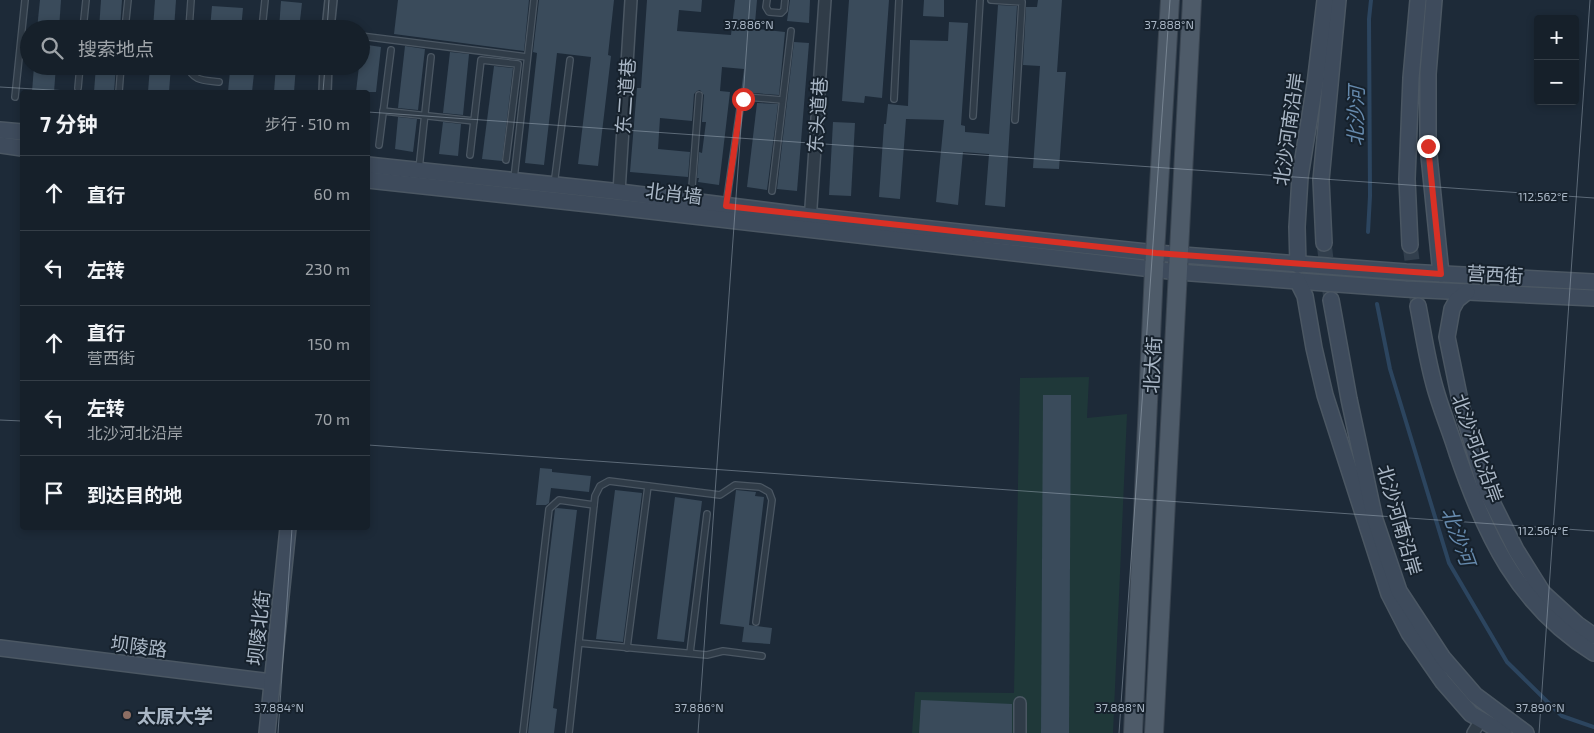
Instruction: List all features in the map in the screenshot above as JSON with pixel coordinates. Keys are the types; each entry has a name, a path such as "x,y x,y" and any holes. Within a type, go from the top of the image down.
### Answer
{"main road":[{"path":"1133,733 1155,262 1170,0"},
{"name":"北大街","path":"1154,733 1192,0"}],"street":[{"path":"329,20 331,0"},
{"name":"东二道巷","path":"616,192 624,0"},
{"name":"东二道巷","path":"616,192 631,0"},
{"name":"东头道巷","path":"810,222 824,0"},
{"name":"北沙河南沿岸","path":"1298,265 1297,227 1300,177 1315,84 1325,0"},
{"name":"北沙河南沿岸","path":"1324,243 1322,180 1338,0"},
{"path":"1410,245 1407,179 1411,78 1418,0"},
{"path":"1434,0 1428,74 1428,146 1441,274"},
{"path":"325,90 326,75"},
{"path":"0,130 20,132"},
{"path":"0,146 20,148"},
{"path":"370,165 690,201 810,222"},
{"name":"北肖墙","path":"370,180 810,222 1155,262"},
{"name":"营西街","path":"1155,262 1297,280 1406,289 1594,298"},
{"name":"营西街","path":"1179,264 1298,265 1594,282"},
{"path":"1297,280 1305,296 1325,395 1388,594 1409,633 1443,682 1471,714 1477,727 1504,733"},
{"path":"1467,292 1457,300 1452,309 1447,337 1461,405 1486,490 1516,550 1543,593 1577,624 1594,636"},
{"name":"北沙河南沿岸","path":"1331,300 1349,399 1375,520 1399,591 1443,658 1475,695 1526,733"},
{"name":"北沙河北沿岸","path":"1418,306 1434,384 1465,474 1482,518 1500,556 1522,588 1547,616 1575,641 1594,653"},
{"name":"坝陵北街","path":"267,733 288,530"},
{"name":"坝陵路","path":"0,648 272,682"},
{"path":"1020,703 1020,733"}],"lane":[{"path":"23,20 25,0"},
{"path":"84,20 86,0"},
{"path":"126,20 128,0"},
{"path":"190,20 192,0"},
{"path":"263,20 265,0"},
{"path":"514,181 534,0"},
{"path":"767,0 766,7 769,12 781,13 784,10 785,0"},
{"path":"894,98 898,0"},
{"path":"973,116 980,0"},
{"path":"991,0 1022,2 1015,120"},
{"path":"772,191 791,31"},
{"path":"370,37 527,57"},
{"path":"15,97 20,48"},
{"path":"379,145 390,50"},
{"path":"418,170 431,57"},
{"path":"470,155 481,60 518,64 506,160"},
{"path":"554,185 570,60"},
{"path":"78,88 79,75"},
{"path":"119,90 121,75"},
{"path":"192,75 198,79 219,82"},
{"path":"690,201 699,95"},
{"path":"726,206 741,102 747,97 782,100"},
{"path":"383,112 474,121"},
{"path":"569,733 595,496 600,486 609,481 720,495 735,485 760,487 769,492 772,500 756,622"},
{"path":"627,648 648,486"},
{"path":"523,733 550,509 559,500 594,505"},
{"path":"690,653 708,514"},
{"path":"579,643 707,654 723,651 762,656"}],"green space":[{"path":"1089,377 1087,418 1127,414 1113,733 912,733 915,692 1014,693 1020,378"}],"building":[{"path":"40,0 61,0 60,20 38,20"},
{"path":"101,0 122,0 121,20 100,20"},
{"path":"155,0 176,0 175,20 154,20"},
{"path":"398,0 529,0 524,51 394,34"},
{"path":"539,0 614,0 608,55 611,56 598,166 578,164 591,57 557,53 544,165 525,163 537,53 533,52"},
{"path":"647,0 702,0 701,12 679,10 677,31 731,35 735,0 757,0 755,23 759,24 758,29 785,32 779,95 741,92 744,69 722,67 720,91 730,92 719,185 698,182 699,178 697,178 699,152 702,153 706,122 702,122 704,95 700,90 694,94 692,121 660,118 658,149 690,152 688,177 630,172 637,88 641,88"},
{"path":"790,0 810,0 809,23 787,21"},
{"path":"849,0 889,0 882,98 865,96 864,103 842,101"},
{"path":"924,0 944,0 944,17 923,16"},
{"path":"1038,0 1062,0 1057,72 1066,72 1059,169 1033,168 1040,66 1023,65 1026,7 1037,7"},
{"path":"281,1 302,3 300,20 280,20"},
{"path":"998,5 1017,6 1005,207 985,205 989,154 963,152 958,205 936,202 944,120 906,119 900,199 879,197 884,124 886,124 888,104 908,106 910,40 948,41 949,22 968,23 961,125 965,126 965,132 989,134"},
{"path":"212,6 243,8 242,20 211,20"},
{"path":"794,42 809,43 797,191 777,189"},
{"path":"370,45 381,47 376,92 356,90 358,75 370,75"},
{"path":"405,46 425,49 418,110 398,108"},
{"path":"450,52 469,54 463,115 443,113"},
{"path":"494,66 513,68 502,161 482,159"},
{"path":"33,75 55,75 54,90 32,90"},
{"path":"95,75 115,75 114,90 94,90"},
{"path":"149,75 170,75 169,90 148,90"},
{"path":"230,75 254,75 252,90 228,90"},
{"path":"275,75 295,75 294,90 274,90"},
{"path":"757,103 778,104 767,190 747,187"},
{"path":"398,117 417,119 413,152 395,149"},
{"path":"443,122 461,124 458,156 439,154"},
{"path":"833,122 855,123 851,196 829,195"},
{"path":"1043,395 1071,395 1069,733 1041,733"},
{"path":"540,468 552,469 552,472 591,476 589,492 551,488 549,503 546,505 536,505"},
{"path":"615,490 642,493 623,642 596,639"},
{"path":"736,490 756,492 755,496 764,497 749,625 772,628 770,644 742,642 744,627 720,624"},
{"path":"675,497 702,501 684,642 657,639"},
{"path":"555,509 577,510 553,708 557,709 554,733 528,733"},
{"path":"921,700 1012,704 1012,733 919,733"}],"waterway":[{"name":"北沙河","path":"1368,232 1370,196 1369,19 1371,0"},
{"name":"北沙河","path":"1377,304 1390,369 1449,563 1507,662 1562,716 1594,727"}],"tunnel":[{"path":"1324,243 1331,300"},
{"path":"1410,245 1418,306"}],"place":[{"name":"太原大学","path":"127,715"}],"route":[{"path":"743,99 741,102 726,206 1156,253 1298,265 1441,274 1428,146"}]}
